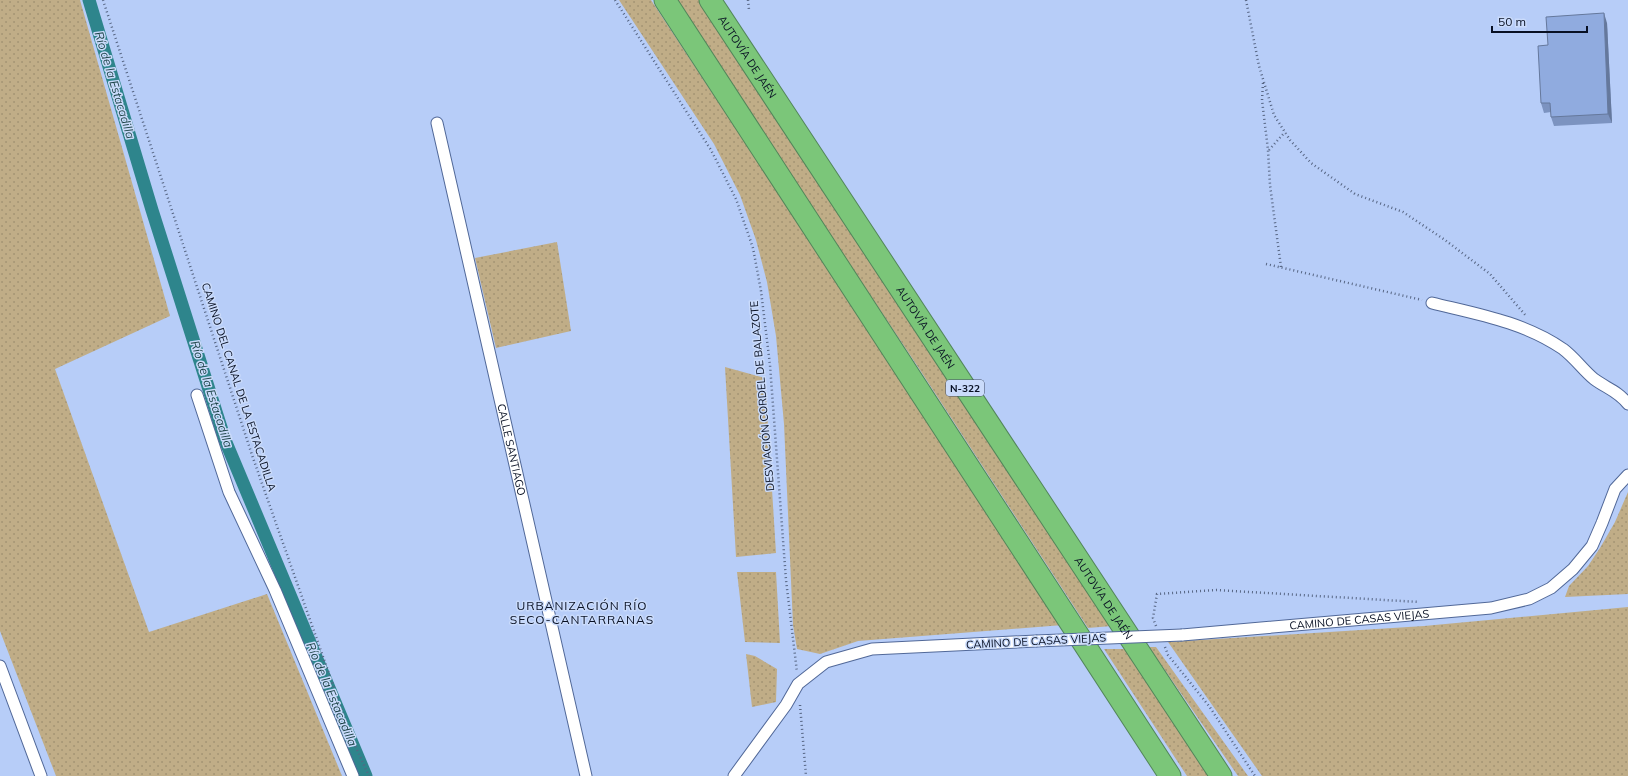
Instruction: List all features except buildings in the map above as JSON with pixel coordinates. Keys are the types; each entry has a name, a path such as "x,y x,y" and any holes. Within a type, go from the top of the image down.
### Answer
{"highway":[{"path":"665,0 1170,776"},
{"name":"AUTOVÍA DE JAÉN","path":"710,0 1221,776"}],"street":[{"name":"CALLE SANTIAGO","path":"437,123 586,776"},
{"path":"1432,303 1512,323 1542,336 1564,350 1594,379 1621,395 1628,404"},
{"path":"1610,389 1628,390"},
{"path":"197,395 229,492 275,590 353,776"},
{"name":"CAMINO DE CASAS VIEJAS","path":"734,776 786,705 798,684 826,662 872,649 1182,634 1491,608 1530,599 1551,588 1573,569 1592,546 1615,489 1627,477"},
{"path":"0,666 41,776"}],"path":[{"name":"CAMINO DEL CANAL DE LA ESTACADILLA","path":"103,0 253,458 352,739 369,776"},
{"name":"DESVIACIÓN CORDEL DE BALAZOTE","path":"615,0 711,150 736,199 753,248 761,291 770,365 786,572 806,776"},
{"path":"748,0 748,10"},
{"path":"1246,0 1263,80 1274,115 1285,132 1311,163 1355,194 1403,212 1445,240 1490,274 1542,336"},
{"path":"1263,80 1262,100 1268,150 1270,185 1281,267"},
{"path":"1268,150 1285,132"},
{"path":"1266,264 1432,303"}],"shaded area":[{"path":"0,0 80,0 170,316 55,369 149,632 267,594 342,776 56,776 0,631"},
{"path":"619,0 651,0 1063,625 858,641 820,654 797,649 793,625 784,424 776,336 767,282 756,240 740,195 714,144"},
{"path":"674,0 701,0 1112,626 1088,628 918,367"},
{"path":"557,242 571,331 496,348 475,258"},
{"path":"725,367 765,378 776,553 736,557"},
{"path":"1628,492 1628,594 1565,597 1569,586 1588,566 1600,548 1615,522"},
{"path":"737,572 776,572 780,643 745,642"},
{"path":"1628,607 1628,776 1262,776 1168,642 1424,626"},
{"path":"1149,647 1156,647 1248,776 1238,776"},
{"path":"1104,649 1128,649 1212,776 1187,776"},
{"path":"746,654 755,656 777,669 776,702 752,707"}],"waterway":[{"name":"Río de la Estacadilla","path":"89,0 152,210 225,440 366,776"}],"district":[{"name":"URBANIZACIÓN RÍO SECO-CANTARRANAS","path":"582,612"}]}
